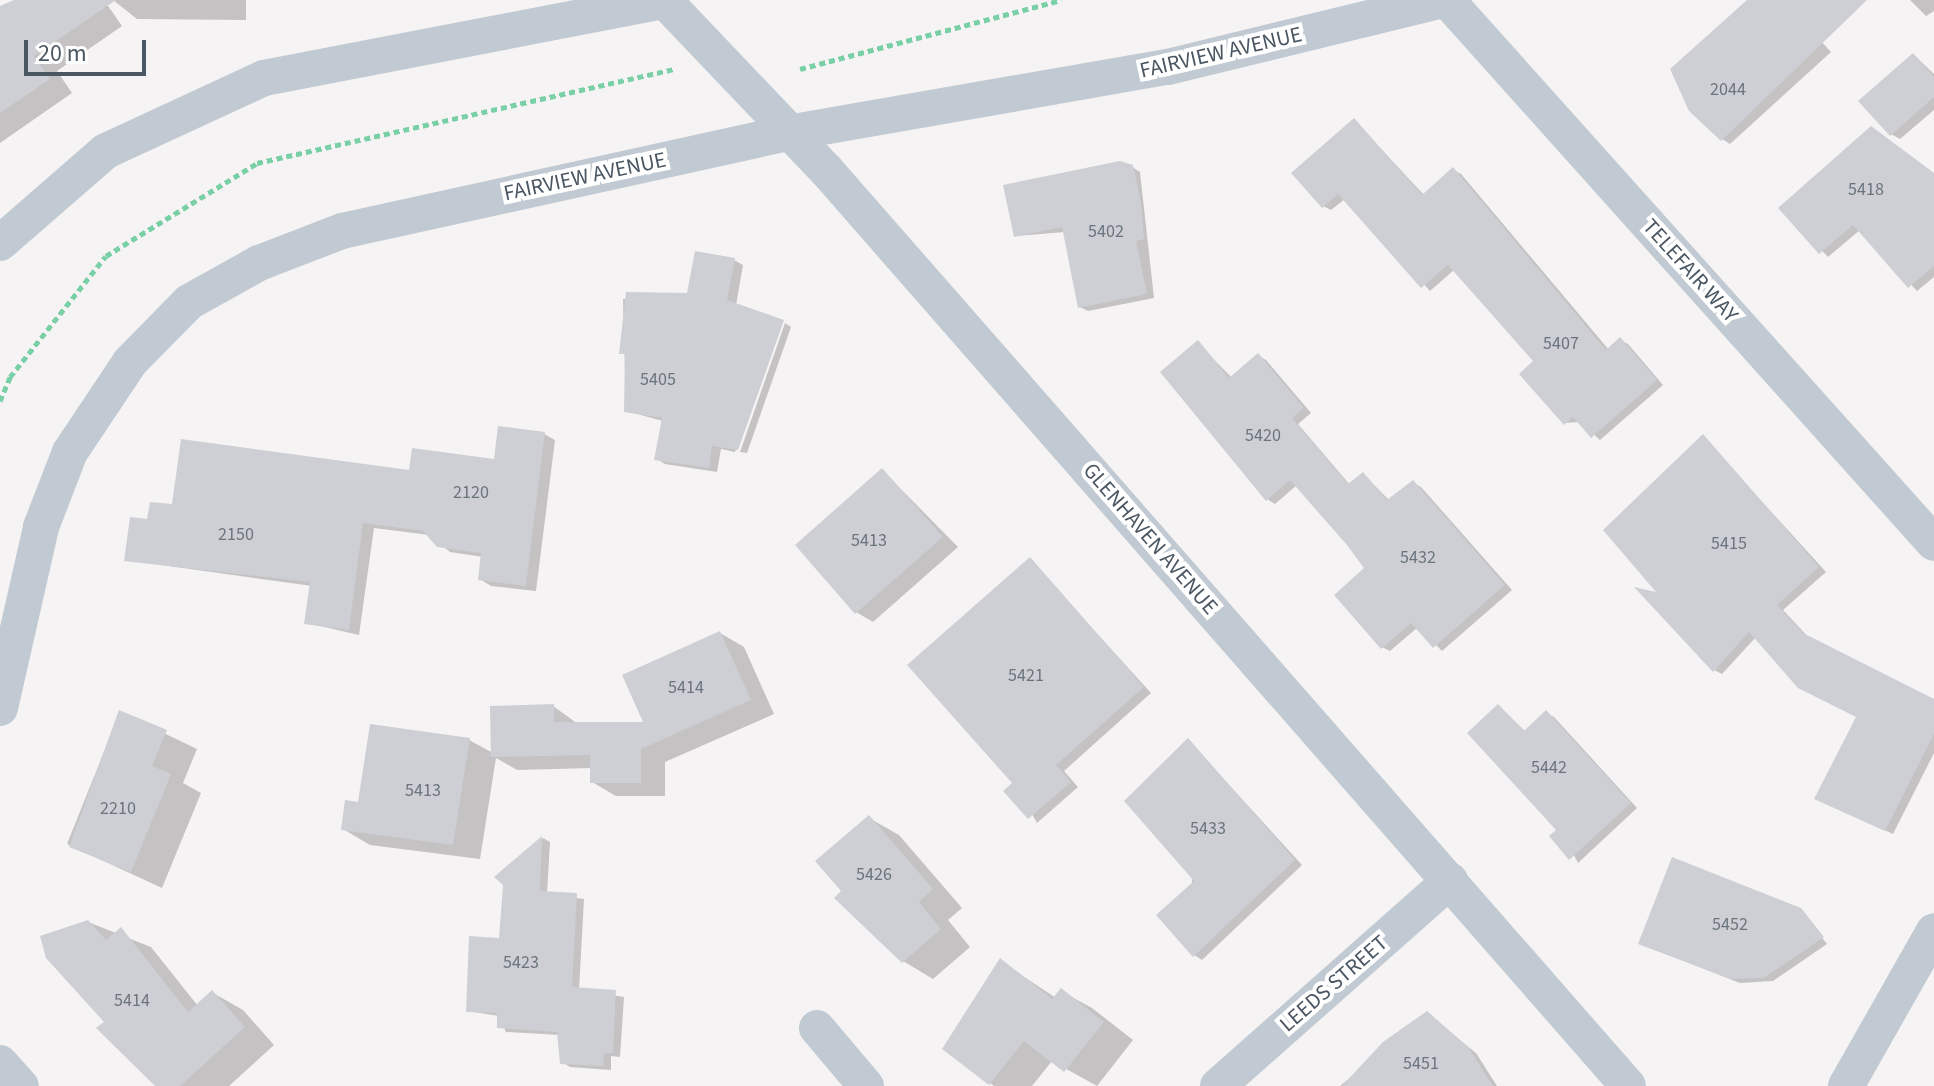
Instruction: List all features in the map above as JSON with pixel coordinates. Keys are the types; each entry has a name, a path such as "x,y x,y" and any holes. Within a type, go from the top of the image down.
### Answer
{"street":[{"name":"GLENHAVEN AVENUE","path":"666,0 788,133 1628,1086"},
{"path":"0,243 106,151 264,78 666,0"},
{"name":"FAIRVIEW AVENUE","path":"0,708 41,527 70,452 130,362 189,302 259,263 342,231 788,133 1168,67 1445,0"},
{"name":"TELEFAIR WAY","path":"1445,0 1934,543"},
{"name":"LEEDS STREET","path":"1218,1086 1450,881"},
{"path":"1846,1086 1934,931"},
{"path":"817,1028 866,1086"},
{"path":"0,1063 21,1086"}],"path":[{"path":"800,69 1061,0"},
{"path":"0,401 10,377 106,256 257,163 674,69"}],"building":[{"path":"14,0 116,0 34,56 50,79 0,113 0,6"},
{"path":"1747,0 1867,0 1721,141 1689,111 1670,69"},
{"path":"1913,53 1934,77 1934,97 1890,136 1858,101"},
{"path":"1354,118 1422,195 1453,167 1606,350 1620,337 1657,380 1591,438 1573,417 1564,425 1519,374 1533,361 1448,265 1421,288 1338,194 1322,208 1291,173"},
{"path":"1871,126 1934,173 1934,266 1908,288 1853,225 1819,254 1778,208"},
{"path":"1120,161 1133,165 1141,203 1144,239 1136,241 1147,294 1078,308 1062,227 1014,237 1003,185"},
{"path":"695,251 735,258 727,300 784,320 738,450 712,446 709,468 654,460 662,418 624,412 625,354 619,354 626,292 687,293"},
{"path":"1198,340 1229,378 1258,353 1304,408 1292,418 1348,484 1363,472 1387,500 1413,480 1505,585 1433,648 1411,623 1381,649 1334,595 1364,568 1347,545 1290,480 1266,501 1160,372"},
{"path":"498,426 545,432 526,586 478,580 481,553 437,547 423,531 363,523 349,630 304,624 310,582 124,561 130,517 147,519 150,502 172,504 181,439 409,470 412,448 494,459"},
{"path":"1703,434 1819,567 1777,605 1803,633 1934,699 1934,734 1885,831 1814,799 1856,717 1798,688 1749,632 1713,672 1634,587 1656,592 1603,530"},
{"path":"882,468 943,537 855,614 795,545"},
{"path":"1030,557 1144,687 1056,765 1071,782 1028,819 1003,791 1012,783 907,665"},
{"path":"720,631 751,700 641,749 641,783 590,783 590,755 491,757 490,706 554,704 554,722 643,722 622,675"},
{"path":"1498,704 1524,731 1546,710 1631,803 1569,860 1549,836 1556,830 1467,733"},
{"path":"119,710 167,730 152,766 171,774 131,872 69,847"},
{"path":"370,724 470,738 453,845 341,830 345,800 358,802"},
{"path":"1188,738 1295,860 1193,957 1156,915 1194,881 1124,801"},
{"path":"869,815 933,889 919,902 941,929 902,963 834,898 841,891 815,861"},
{"path":"542,836 540,891 577,893 572,987 616,990 613,1053 604,1053 603,1066 560,1064 557,1032 497,1028 497,1013 466,1012 469,936 499,938 503,885 494,877"},
{"path":"1672,857 1801,908 1824,937 1764,978 1731,979 1638,944"},
{"path":"88,920 106,940 121,927 188,1012 212,990 245,1027 180,1086 155,1086 96,1028 104,1022 46,958 40,936"},
{"path":"1000,958 1052,999 1061,988 1104,1022 1064,1072 1024,1041 989,1085 942,1049"},
{"path":"1427,1011 1468,1047 1493,1086 1342,1086 1383,1042"}]}
